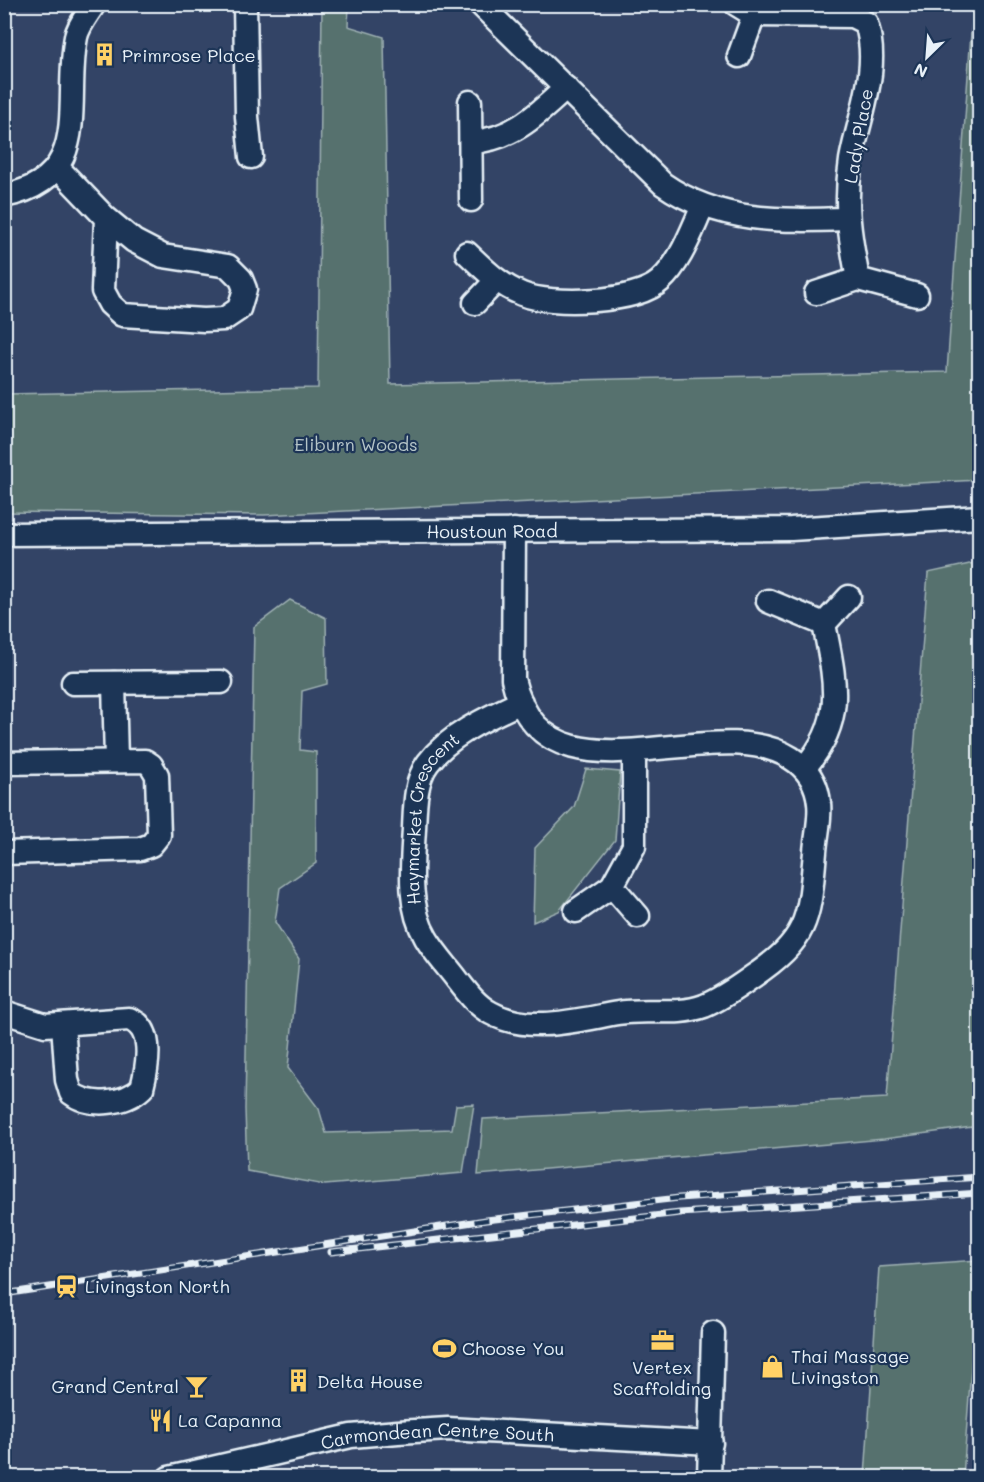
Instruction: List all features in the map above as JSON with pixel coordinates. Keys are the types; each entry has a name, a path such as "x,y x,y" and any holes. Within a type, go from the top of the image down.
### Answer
{"street":[{"path":"4,196 17,194 47,180 64,158 72,127 76,35 94,4"},
{"path":"245,4 237,117 251,157"},
{"path":"480,4 663,184 684,199 703,206 774,221 847,219"},
{"name":"Lady Place","path":"739,56 745,10 852,16 866,23 871,39 866,107 851,160 847,219 858,279"},
{"path":"471,142 486,141 519,127 537,115 566,88"},
{"path":"470,102 471,200"},
{"path":"57,167 106,218 134,241 163,256 228,266 241,279 245,289 238,309 224,319 122,315 110,304 103,291 106,218"},
{"path":"467,253 496,281 524,295 560,300 611,299 637,294 658,283 675,264 703,206"},
{"path":"816,293 858,279 916,295"},
{"path":"476,303 496,281"},
{"name":"Houstoun Road","path":"4,534 791,529 980,517"},
{"path":"514,530 513,679 521,702 534,723 556,740 582,750 634,751 748,743 780,751 805,767 820,750 831,728 834,677 824,624"},
{"path":"824,624 849,597"},
{"path":"768,601 824,624"},
{"path":"73,683 221,682"},
{"path":"114,683 116,760"},
{"name":"Haymarket Crescent","path":"521,702 477,723 427,764 417,788 412,882 425,937 469,994 490,1013 524,1024 574,1021 631,1011 675,1011 704,1006 781,958 796,941 806,922 812,887 820,804 814,783 805,767"},
{"path":"576,912 612,886 634,846 634,751"},
{"path":"4,763 145,761 152,765 158,775 159,835 151,845 140,849 4,853"},
{"path":"612,886 638,916"},
{"path":"4,1012 45,1025 129,1019 138,1022 145,1029 147,1046 142,1088 133,1096 89,1102 71,1093 67,1080 63,1024"},
{"path":"709,1478 713,1333"},
{"name":"Carmondean Centre South","path":"169,1478 351,1436 398,1432 448,1429 711,1443"}],"green space":[{"name":"Eliburn Woods","path":"322,4 349,5 348,26 384,37 390,384 947,372 973,5 979,5 979,480 264,515 5,512 5,394 318,388"},
{"path":"979,562 979,1126 884,1139 478,1175 483,1119 887,1098 928,573"},
{"path":"290,600 326,618 327,684 302,691 300,750 316,752 316,863 280,888 275,922 299,959 288,1068 319,1109 326,1133 452,1129 456,1105 474,1104 463,1173 325,1185 247,1171 245,1109 254,627"},
{"path":"586,769 620,772 615,840 559,911 533,922 535,848 574,807"},
{"path":"979,1260 963,1477 865,1477 879,1267"}],"railway":[{"path":"4,1294 486,1220 679,1198 980,1177"},
{"path":"331,1252 680,1213 980,1193"}],"place":[{"name":"Primrose Place","path":"104,55"},
{"name":"Livingston North","path":"67,1286"},
{"name":"Vertex Scaffolding","path":"662,1341"},
{"name":"Choose You","path":"444,1348"},
{"name":"Thai Massage Livingston","path":"773,1366"},
{"name":"Delta House","path":"299,1381"},
{"name":"Grand Central","path":"197,1386"},
{"name":"La Capanna","path":"160,1420"}]}
